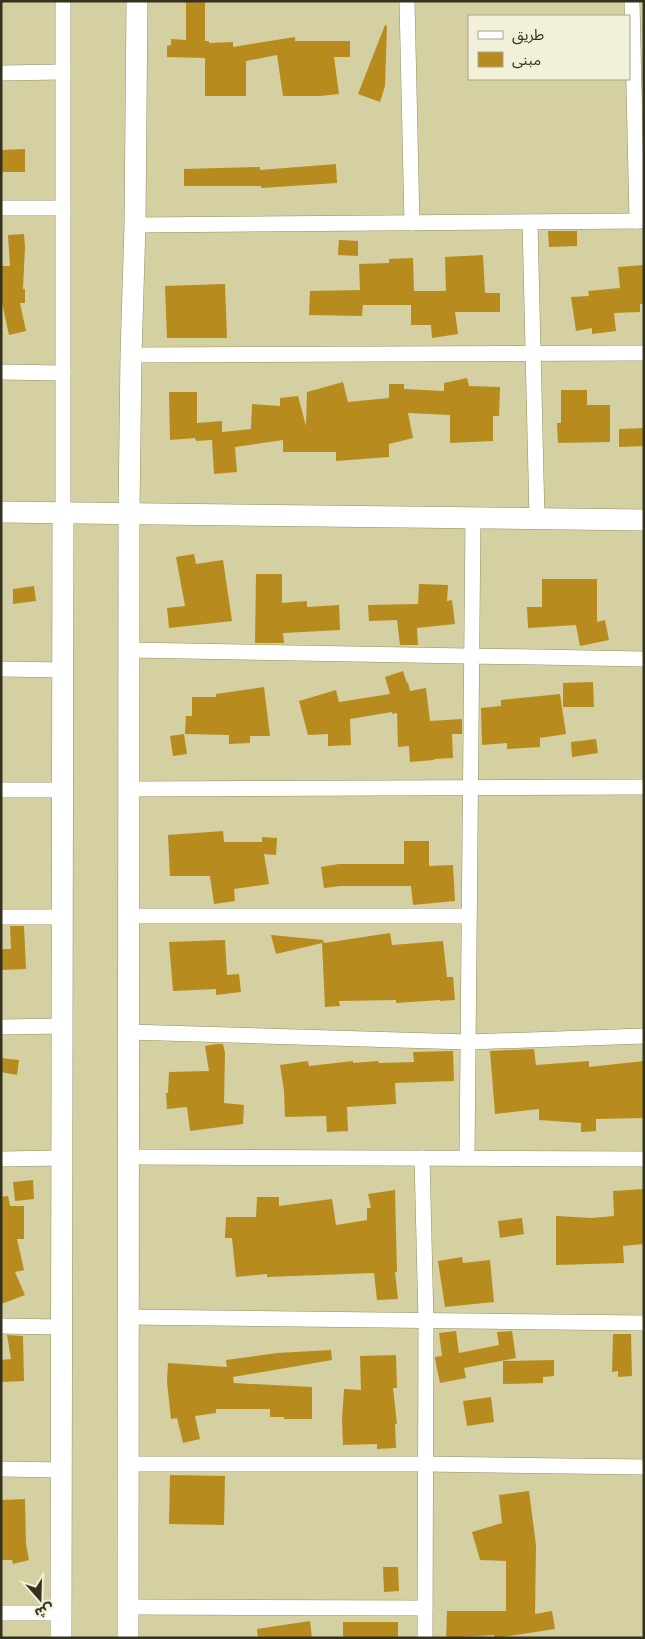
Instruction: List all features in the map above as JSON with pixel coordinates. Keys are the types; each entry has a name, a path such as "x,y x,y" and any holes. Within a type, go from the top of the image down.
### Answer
{"street":[{"path":"61,1638 63,1"},
{"path":"128,1638 129,512 135,225 137,1"},
{"path":"407,1 412,223"},
{"path":"135,225 640,221 638,67 632,1"},
{"path":"1,73 63,72"},
{"path":"1,208 63,208"},
{"path":"530,222 537,518"},
{"path":"131,355 644,353"},
{"path":"1,372 63,373"},
{"path":"1,512 129,512 644,520"},
{"path":"466,1158 473,518"},
{"path":"129,650 644,659"},
{"path":"1,668 62,670"},
{"path":"129,789 644,787"},
{"path":"1,790 62,790"},
{"path":"128,916 468,916"},
{"path":"1,917 62,917"},
{"path":"1,1027 62,1026"},
{"path":"128,1032 468,1042 644,1036"},
{"path":"128,1157 644,1159"},
{"path":"1,1158 61,1158"},
{"path":"422,1158 426,1321 425,1638"},
{"path":"128,1318 644,1323"},
{"path":"1,1326 61,1327"},
{"path":"128,1464 425,1464 644,1467"},
{"path":"1,1469 61,1470"},
{"path":"128,1607 425,1608"},
{"path":"1,1613 61,1613"}],"building":[{"path":"186,1 205,1 205,41 209,41 209,43 233,42 233,47 295,37 295,41 350,41 350,57 334,57 339,94 283,96 277,55 246,61 246,96 205,96 205,58 167,57 167,46 171,45 171,39 186,40"},
{"path":"385,25 387,26 385,86 380,102 358,94"},
{"path":"25,149 25,172 1,172 1,150"},
{"path":"336,164 337,183 261,188 261,186 184,186 184,169 260,167 260,170"},
{"path":"548,231 577,231 577,246 549,247"},
{"path":"24,234 23,289 25,289 25,303 20,303 26,331 9,335 1,298 1,266 10,266 8,235"},
{"path":"339,240 358,241 358,256 338,255"},
{"path":"483,255 485,293 500,293 500,312 455,312 458,334 432,338 431,325 411,325 411,305 363,305 362,316 309,315 310,291 360,290 359,264 389,263 389,259 413,258 414,291 446,291 445,257"},
{"path":"644,265 644,304 640,304 640,312 614,313 616,331 592,334 592,328 576,331 571,297 589,296 588,291 620,288 618,267"},
{"path":"225,284 227,338 167,338 165,286"},
{"path":"467,378 469,386 500,387 499,416 493,416 493,441 450,443 450,415 408,413 413,438 389,444 389,457 336,461 336,452 283,452 283,440 235,447 237,472 214,474 212,440 196,441 195,438 170,440 169,392 197,392 197,423 222,421 222,432 251,429 252,404 280,406 280,398 298,396 306,426 307,392 343,382 348,402 389,398 389,384 404,384 404,389 444,391 444,383"},
{"path":"561,390 587,390 587,405 610,405 610,442 558,443 557,423 561,423"},
{"path":"644,428 644,446 619,447 619,429"},
{"path":"194,554 196,564 223,560 232,621 169,628 167,608 185,606 176,557"},
{"path":"256,574 282,574 282,603 307,601 307,607 339,605 340,630 283,633 284,643 255,643"},
{"path":"542,579 597,579 597,622 605,620 609,640 580,646 576,625 528,628 527,607 542,607"},
{"path":"419,584 448,585 447,601 452,600 455,624 417,628 418,645 400,645 397,620 369,621 368,605 418,604"},
{"path":"34,586 36,601 13,604 13,589"},
{"path":"403,671 410,691 426,688 430,721 462,719 462,734 452,734 453,758 410,762 409,746 398,747 397,713 392,714 392,712 350,719 351,745 328,746 328,734 308,735 299,701 336,690 339,702 390,694 385,677"},
{"path":"593,682 594,707 563,707 563,683"},
{"path":"264,687 270,736 250,736 250,743 229,744 229,735 185,734 186,716 192,716 192,697 216,697 216,694"},
{"path":"560,694 566,734 540,738 540,747 507,749 507,743 482,745 481,708 501,706 501,700"},
{"path":"184,734 187,754 173,756 170,736"},
{"path":"596,739 598,753 572,757 571,742"},
{"path":"223,831 224,842 262,842 262,837 277,838 276,855 264,854 269,884 234,889 235,901 214,904 210,876 170,876 168,835"},
{"path":"404,841 429,841 429,866 453,865 455,901 413,905 411,886 341,886 324,888 321,867 339,864 404,864"},
{"path":"10,926 24,926 26,969 1,970 1,949 11,949"},
{"path":"390,933 392,945 443,941 447,977 453,977 455,1000 396,1003 396,1000 339,1001 340,1006 325,1007 322,943 276,954 271,935 323,940 324,943"},
{"path":"225,940 227,975 239,974 241,992 216,995 216,989 173,991 169,942"},
{"path":"223,1044 225,1053 224,1103 244,1105 243,1124 190,1131 187,1107 167,1109 166,1093 168,1093 169,1072 209,1071 205,1046"},
{"path":"534,1049 536,1065 589,1061 589,1067 644,1061 644,1118 596,1119 596,1131 581,1132 581,1123 539,1120 539,1109 495,1114 490,1051"},
{"path":"453,1051 454,1081 395,1083 396,1104 347,1107 348,1131 327,1132 326,1116 285,1117 280,1065 308,1061 309,1066 353,1061 353,1063 378,1061 379,1063 414,1062 413,1052"},
{"path":"1,1058 19,1060 17,1075 1,1072"},
{"path":"33,1180 34,1199 15,1201 13,1182"},
{"path":"644,1189 644,1244 623,1246 624,1263 556,1265 556,1216 592,1218 614,1216 613,1191"},
{"path":"395,1190 397,1272 395,1272 398,1299 377,1300 374,1273 267,1277 267,1274 236,1277 232,1238 225,1238 226,1217 256,1217 257,1197 279,1197 279,1206 332,1199 336,1225 367,1220 367,1208 371,1208 368,1194"},
{"path":"8,1196 10,1206 24,1206 24,1239 17,1239 24,1270 15,1272 25,1295 1,1304 1,1197"},
{"path":"522,1218 524,1234 500,1238 498,1221"},
{"path":"462,1257 463,1263 490,1260 494,1302 445,1307 438,1261"},
{"path":"456,1331 459,1353 499,1345 497,1332 512,1331 516,1358 464,1368 466,1378 440,1383 435,1359 435,1357 442,1356 439,1333"},
{"path":"613,1334 631,1334 632,1376 618,1377 618,1371 612,1372"},
{"path":"7,1335 23,1336 24,1381 1,1382 1,1360 11,1359"},
{"path":"331,1350 332,1360 233,1377 234,1383 312,1387 312,1419 270,1417 270,1409 216,1409 216,1413 195,1416 200,1439 183,1443 177,1418 171,1419 167,1382 168,1363 227,1367 226,1360 277,1353"},
{"path":"396,1355 397,1388 393,1388 397,1424 395,1424 396,1448 377,1449 377,1444 343,1445 344,1389 361,1390 360,1356"},
{"path":"554,1360 554,1376 543,1377 543,1383 503,1384 503,1361"},
{"path":"491,1397 494,1422 467,1426 463,1401"},
{"path":"170,1475 225,1476 224,1525 169,1524"},
{"path":"529,1491 536,1545 535,1614 552,1611 555,1629 497,1638 494,1635 446,1638 447,1611 506,1611 506,1561 480,1560 472,1532 502,1523 499,1495"},
{"path":"25,1499 26,1544 29,1560 13,1564 12,1560 1,1560 1,1500"},
{"path":"383,1567 398,1567 399,1591 384,1592"},
{"path":"310,1621 312,1638 258,1638 257,1629"},
{"path":"343,1622 398,1622 398,1638 343,1638"}]}
